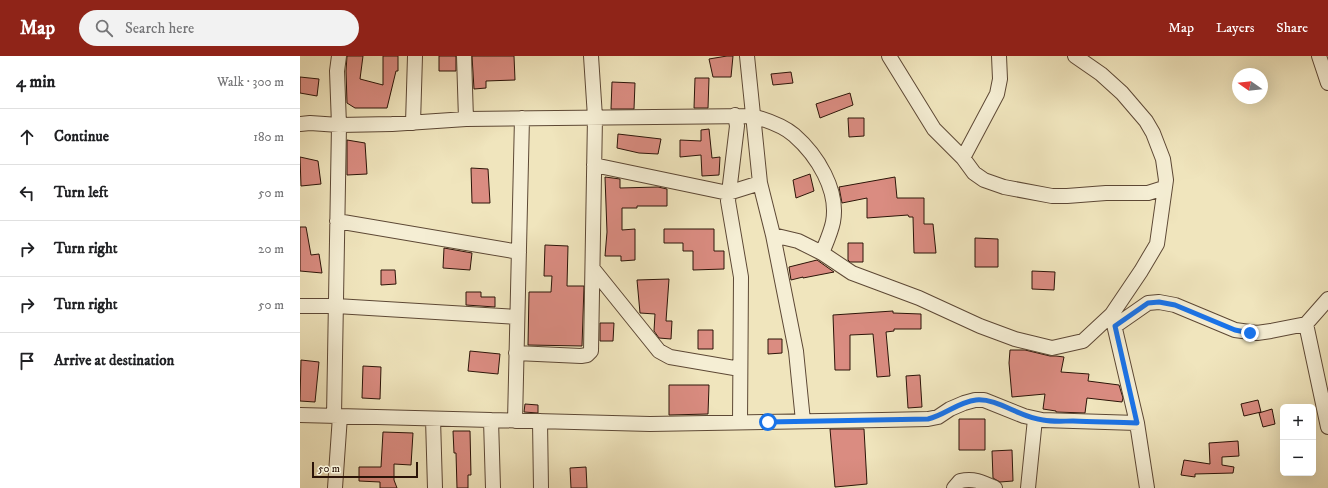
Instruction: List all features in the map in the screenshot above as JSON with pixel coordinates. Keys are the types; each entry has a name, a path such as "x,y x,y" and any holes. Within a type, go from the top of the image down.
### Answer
{"street":[{"path":"335,488 337,416 336,306 339,125 337,71 339,56"},
{"path":"413,123 415,56"},
{"path":"464,56 466,119"},
{"path":"516,353 581,356 587,355 591,351 595,117 591,56"},
{"path":"747,56 760,183 773,235 796,351 803,421"},
{"path":"889,56 934,129 963,158 974,173 984,180 1004,187 1052,196 1106,193 1148,193 1164,188"},
{"path":"963,158 996,94 1000,78 999,56"},
{"path":"1075,56 1106,78 1122,92 1146,121 1153,133 1163,159 1166,180 1157,244 1113,320 1137,423 1147,488"},
{"path":"1319,56 1328,83"},
{"path":"735,115 737,126 728,201 741,277 740,422"},
{"path":"300,124 310,123 339,125 522,118 752,116 774,123 793,135 815,157 828,182 834,202 834,221 822,254"},
{"path":"515,421 522,118"},
{"path":"594,165 728,193 760,183"},
{"path":"337,221 519,252"},
{"path":"773,235 798,241 852,273 919,298 980,326 1015,339 1052,348 1083,341 1113,320 1148,303 1159,302 1175,305 1235,330 1250,333 1271,331 1306,324 1328,299"},
{"path":"593,269 659,351 670,357 740,369"},
{"path":"300,306 336,306 517,317"},
{"path":"1306,324 1324,388 1328,427"},
{"path":"300,416 650,424 928,419 938,417 950,409 964,403 975,400 984,400 1035,419 1137,423"},
{"path":"433,419 435,488"},
{"path":"1028,488 1035,419"},
{"path":"491,420 493,488"},
{"path":"540,421 541,488"},
{"path":"954,488 960,480 969,479 995,488"}],"building":[{"path":"347,56 363,56 360,79 383,85 383,56 398,56 398,71 396,71 387,108 355,108 347,103"},
{"path":"439,56 456,56 456,71 439,71"},
{"path":"472,56 514,56 515,80 486,81 486,88 474,89"},
{"path":"733,56 731,77 713,77 709,59"},
{"path":"791,72 793,83 773,85 771,74"},
{"path":"300,77 319,79 317,96 300,93"},
{"path":"695,78 709,78 708,108 694,108"},
{"path":"612,82 635,83 634,109 611,109"},
{"path":"850,93 853,105 820,118 816,104"},
{"path":"848,118 864,118 864,136 849,137"},
{"path":"709,129 712,158 720,157 719,175 702,176 701,155 680,157 680,140 701,141 701,130"},
{"path":"618,134 661,139 658,154 639,153 617,148"},
{"path":"347,140 365,143 367,174 347,175"},
{"path":"300,157 318,161 321,184 301,186"},
{"path":"471,168 488,169 490,203 472,203"},
{"path":"810,174 814,191 796,198 793,180"},
{"path":"605,177 620,179 620,188 658,187 667,189 667,206 637,206 637,208 622,208 622,230 635,229 635,260 621,261 621,256 605,256 607,232"},
{"path":"895,177 897,198 924,198 924,224 933,224 936,253 914,253 913,217 909,217 908,215 867,218 867,198 842,203 839,187"},
{"path":"300,227 306,227 311,255 319,254 322,273 300,271"},
{"path":"664,229 714,229 714,251 724,251 724,269 693,270 693,251 683,251 683,243 664,243"},
{"path":"975,238 998,239 998,267 975,267"},
{"path":"848,243 863,243 863,262 850,262 848,260"},
{"path":"545,245 568,246 567,286 584,286 582,346 528,345 529,292 551,292 552,276 544,276"},
{"path":"444,248 472,253 470,270 443,268"},
{"path":"817,260 834,272 791,280 789,267"},
{"path":"381,270 395,270 396,284 381,285"},
{"path":"1032,271 1055,272 1054,290 1032,289"},
{"path":"669,279 666,321 672,321 671,339 659,338 654,331 655,314 640,313 637,280"},
{"path":"466,292 481,292 481,297 495,297 495,307 466,305"},
{"path":"893,311 893,313 921,314 921,329 894,329 894,331 886,332 890,376 877,377 873,334 850,335 850,370 835,370 833,315"},
{"path":"600,323 614,323 613,341 600,341"},
{"path":"698,330 713,330 713,349 698,349"},
{"path":"768,339 782,339 782,353 768,354"},
{"path":"1010,350 1025,350 1050,356 1064,357 1061,372 1089,374 1088,381 1119,385 1123,398 1122,402 1087,398 1085,413 1056,412 1043,409 1045,394 1012,397 1009,363"},
{"path":"470,351 500,354 498,374 468,371"},
{"path":"301,360 319,362 315,402 300,401"},
{"path":"363,366 381,367 380,399 362,398"},
{"path":"920,375 922,407 908,408 906,376"},
{"path":"669,385 709,385 708,414 669,415"},
{"path":"1258,400 1261,412 1244,416 1241,404"},
{"path":"525,404 538,405 538,413 524,412"},
{"path":"1272,409 1275,424 1263,427 1259,413"},
{"path":"959,419 985,419 985,450 959,450"},
{"path":"830,429 864,429 867,484 835,487"},
{"path":"453,431 470,431 471,475 468,475 468,488 457,488 456,453 454,453"},
{"path":"383,432 413,433 411,465 394,464 394,480 397,488 380,488 380,482 359,481 359,467 381,467"},
{"path":"1238,441 1239,456 1222,457 1222,465 1234,467 1233,473 1195,474 1195,477 1181,475 1184,460 1210,464 1209,443"},
{"path":"1012,450 1013,481 1000,482 993,478 992,451"},
{"path":"586,467 587,488 571,488 570,468"}],"route":[{"path":"768,422 928,419 938,417 950,409 964,403 975,400 984,400 1024,416 1042,420 1137,423 1115,326 1148,303 1159,302 1175,305 1235,330 1250,333"}]}
